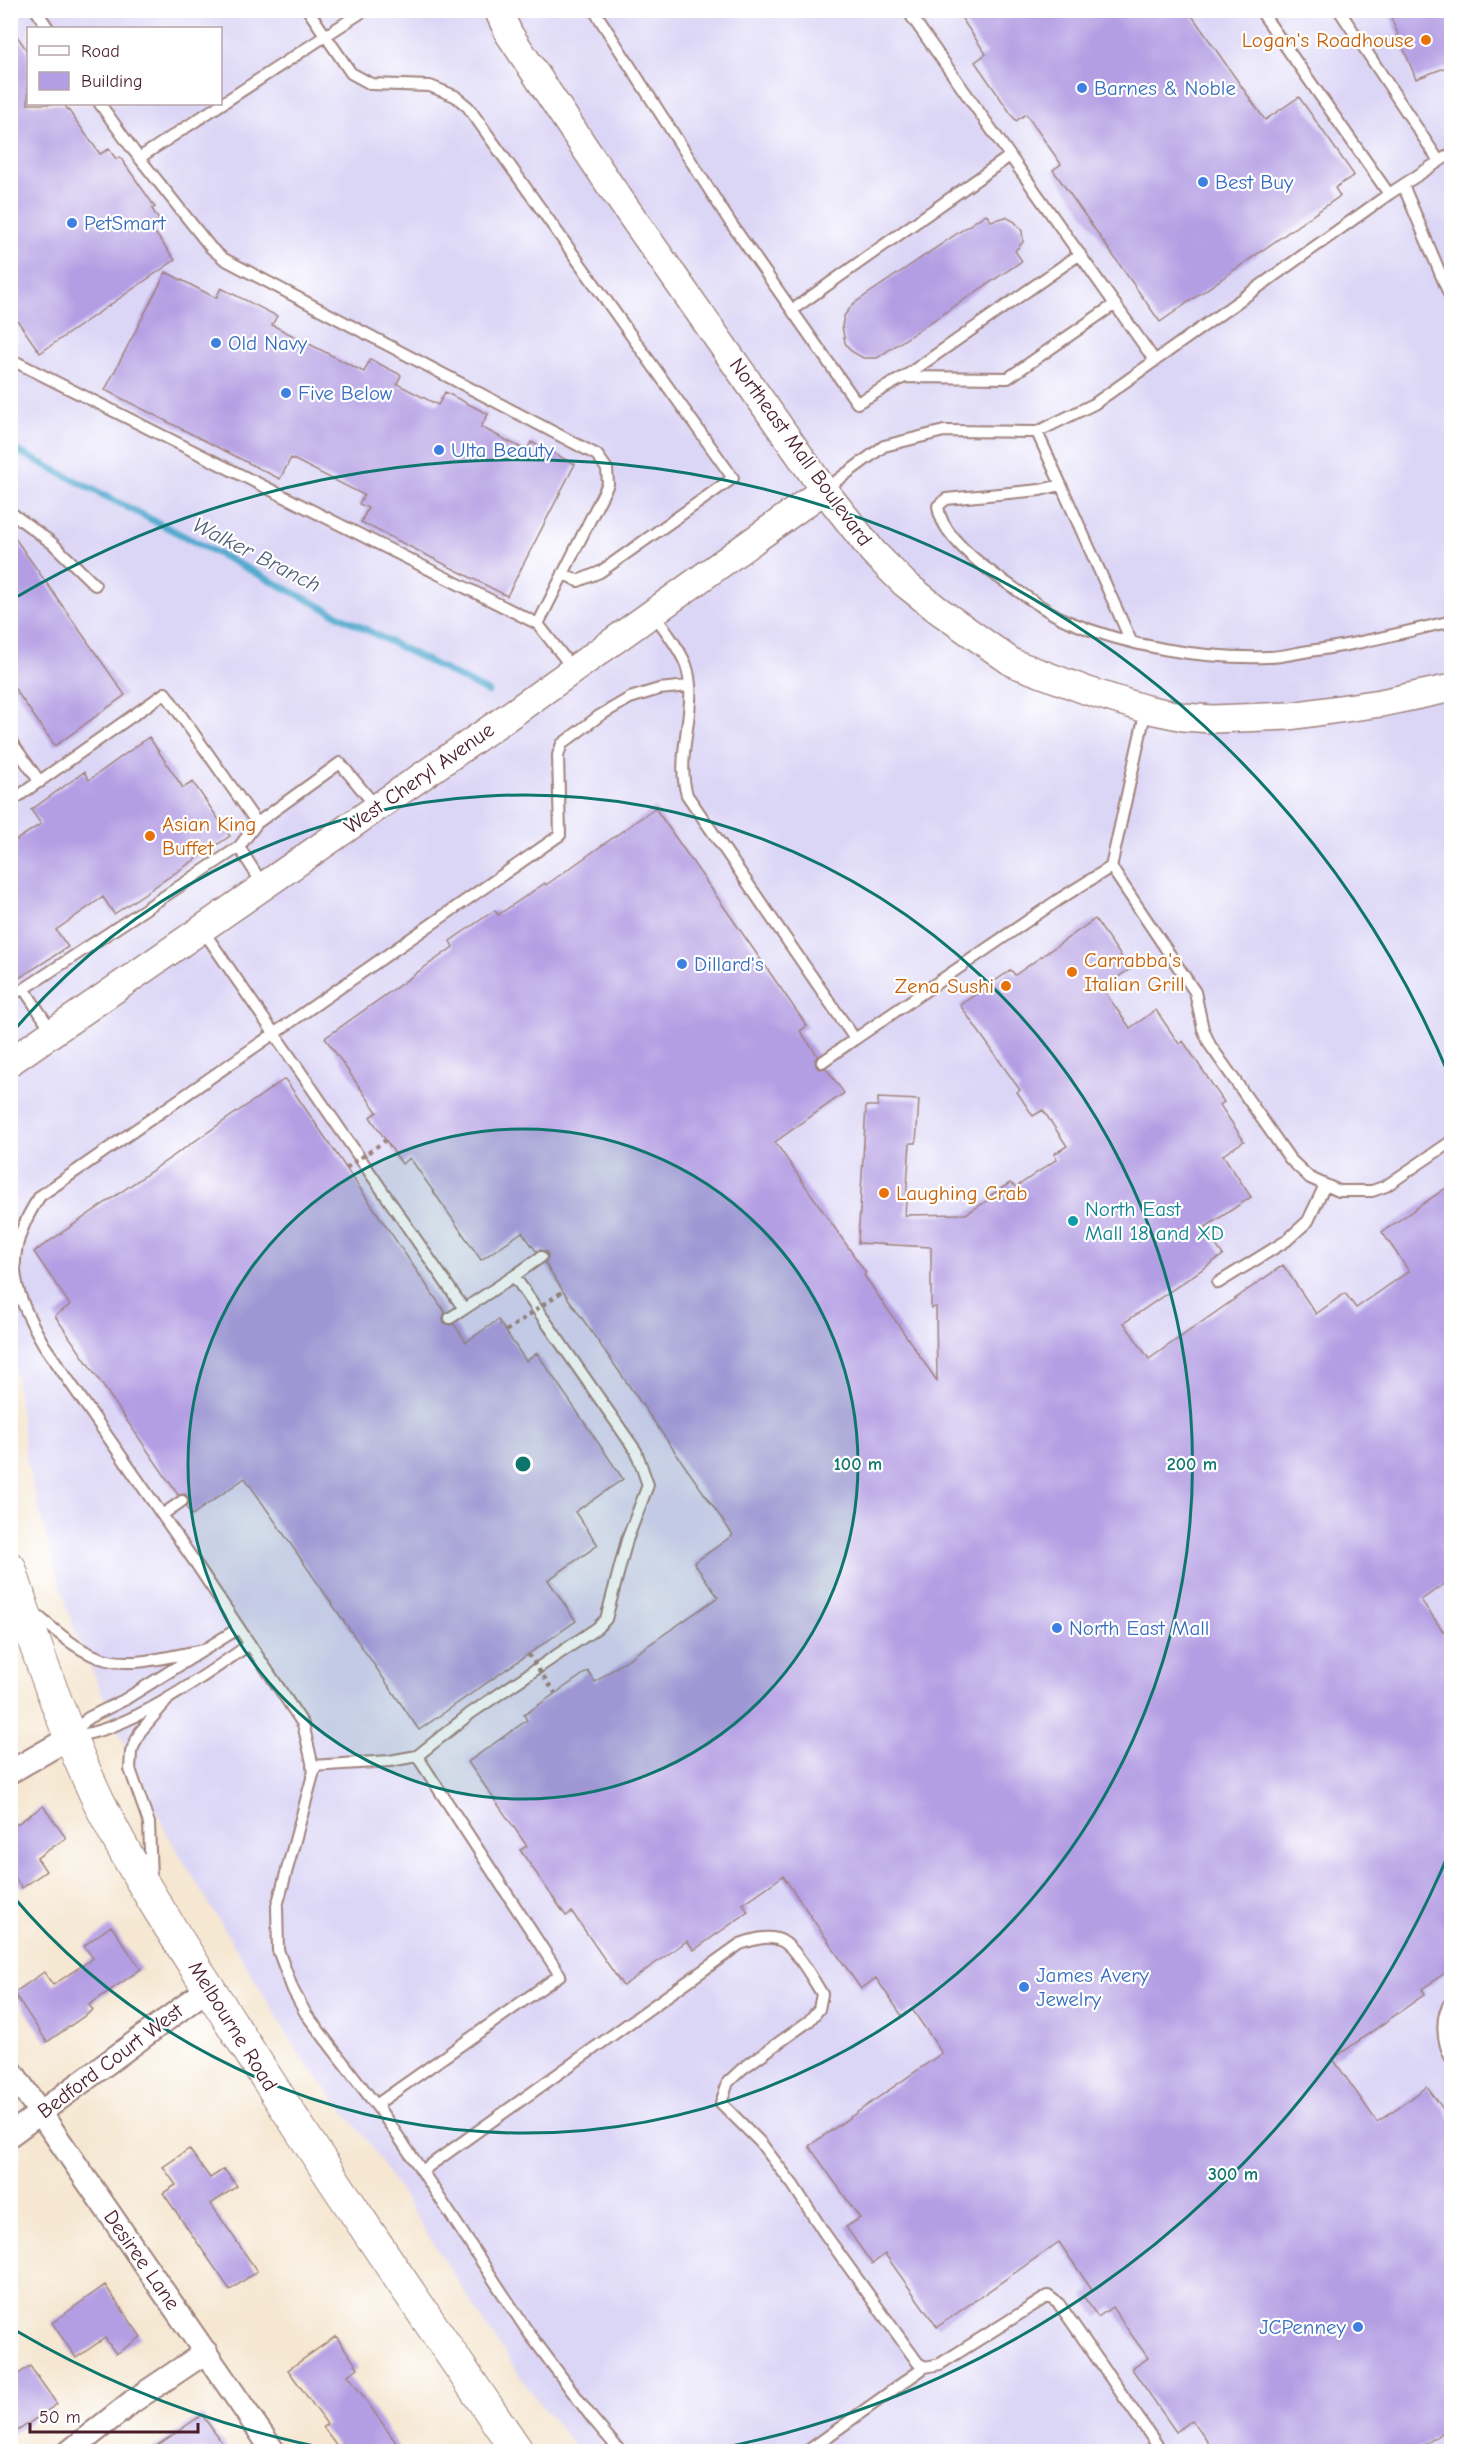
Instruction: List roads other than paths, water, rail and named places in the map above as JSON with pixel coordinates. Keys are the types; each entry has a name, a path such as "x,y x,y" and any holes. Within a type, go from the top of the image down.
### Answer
{"main road":[{"name":"Melbourne Road","path":"10,1568 31,1633 71,1737 109,1821 152,1897 303,2136 518,2451"}],"street":[{"name":"Northeast Mall Boulevard","path":"498,10 509,34 609,184 824,490 873,552 904,583 938,610 1013,663 1088,691 1146,709 1184,717 1212,719 1290,716 1381,703 1452,688"},
{"name":"West Cheryl Avenue","path":"10,1062 377,808 824,490"},
{"path":"10,1772 71,1737"},
{"name":"Bedford Court West","path":"10,2135 209,1988"},
{"name":"Desiree Lane","path":"10,2069 274,2451"},
{"path":"69,2451 133,2401 206,2352"}],"lane":[{"path":"36,10 47,27"},
{"path":"308,10 351,72 371,84 430,86 455,96 468,107 733,478 600,572 578,581 563,573"},
{"path":"222,104 365,10"},
{"path":"594,10 730,222 857,403 904,377 1080,254"},
{"path":"907,10 1155,361"},
{"path":"1339,10 1439,161"},
{"path":"1265,12 1389,194"},
{"path":"101,105 139,158 211,248 224,259 597,455 608,469 608,484 538,624"},
{"path":"139,158 221,105"},
{"path":"824,490 884,446 944,431 1037,432 1094,404 1389,194 1452,153"},
{"path":"792,310 1010,156"},
{"path":"1402,185 1452,301"},
{"path":"904,377 1008,378 1115,304"},
{"path":"10,358 538,624 573,669"},
{"path":"1037,432 1131,641"},
{"path":"1061,485 1040,490 946,499 938,506 939,516 975,561 1020,592 1066,620 1131,641 1200,655 1269,657 1343,646 1452,621"},
{"path":"10,512 52,543 95,585"},
{"path":"652,612 686,665 689,686 682,767 687,795 855,1039"},
{"path":"621,2451 592,2418 526,2329 376,2105 306,2014 282,1964 278,1950 277,1906 314,1771 303,1724 162,1515 79,1399 29,1320 15,1286 16,1244 26,1216 40,1196 560,835 558,755 562,744 599,716 630,698 659,689 689,686"},
{"path":"10,802 165,693 257,822"},
{"path":"822,1062 1058,900 1111,867 1146,709"},
{"path":"10,740 40,782"},
{"path":"10,993 24,989 239,847 257,822 340,763 377,808"},
{"path":"239,847 264,886"},
{"path":"1111,867 1195,992 1203,1029 1222,1064 1290,1159 1310,1178 1339,1191 1372,1191 1398,1178 1452,1141"},
{"path":"202,929 276,1033 464,1309"},
{"path":"24,989 53,1033"},
{"path":"1218,1283 1286,1241 1308,1221 1326,1185"},
{"path":"450,1318 541,1257"},
{"path":"312,1766 390,1761 417,1756 471,1713 588,1634 606,1619 627,1540 648,1485 644,1468 636,1451 514,1276"},
{"path":"162,1515 182,1501"},
{"path":"21,1603 67,1639 106,1660 126,1662 204,1650"},
{"path":"71,1737 88,1718 124,1700 239,1628"},
{"path":"71,1737 96,1734 170,1697 250,1644"},
{"path":"152,1897 149,1823 130,1769 131,1752 140,1732 170,1697"},
{"path":"376,2105 560,1975 417,1756"},
{"path":"422,2171 740,1944 760,1938 782,1941 794,1952 822,1994 819,2009 808,2021 742,2069 728,2082 721,2103 760,2142 793,2185 912,2356 925,2367"},
{"path":"1452,2000 1446,2007 1443,2032 1452,2060"},
{"path":"806,2451 925,2367 940,2364 961,2352 1048,2296 1065,2312 1162,2451"}],"waterway":[{"name":"Walker Branch","path":"10,447 488,692"}],"place":[{"name":"Logan's Roadhouse","path":"1426,40"},
{"name":"Barnes & Noble","path":"1082,88"},
{"name":"Best Buy","path":"1203,182"},
{"name":"PetSmart","path":"72,223"},
{"name":"Old Navy","path":"216,343"},
{"name":"Five Below","path":"286,393"},
{"name":"Ulta Beauty","path":"439,450"},
{"name":"Asian King Buffet","path":"150,836"},
{"name":"Dillard's","path":"682,964"},
{"name":"Carrabba's Italian Grill","path":"1072,972"},
{"name":"Zena Sushi","path":"1006,986"},
{"name":"Laughing Crab","path":"884,1193"},
{"name":"North East Mall 18 and XD","path":"1073,1221"},
{"name":"North East Mall","path":"1057,1628"},
{"name":"James Avery Jewelry","path":"1024,1987"},
{"name":"JCPenney","path":"1358,2327"}]}
